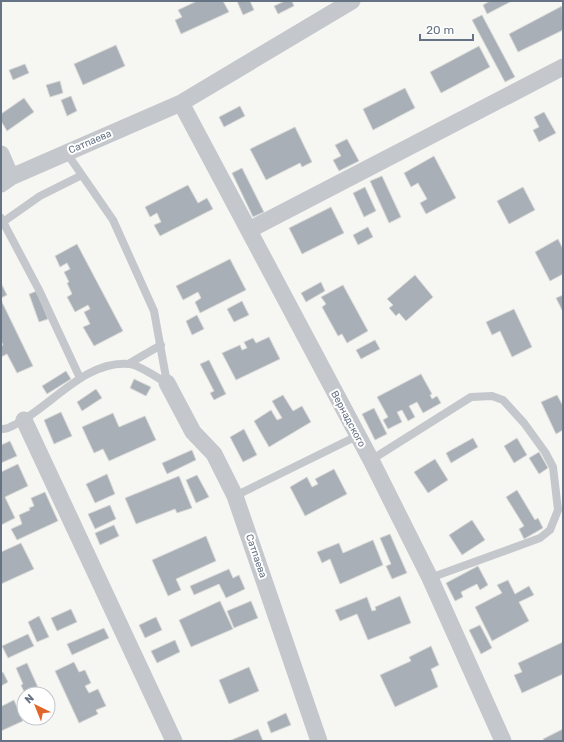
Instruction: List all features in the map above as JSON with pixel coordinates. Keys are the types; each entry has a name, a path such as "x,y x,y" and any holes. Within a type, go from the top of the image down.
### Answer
{"street":[{"name":"Сатпаева","path":"6,180 66,152 181,103 352,1"},
{"path":"249,230 563,67"},
{"name":"Вернадского","path":"181,103 370,460 430,578 503,741"},
{"path":"1,154 6,180"},
{"name":"Сатпаева","path":"167,383 193,432 214,454 235,496 319,741"},
{"path":"24,420 174,741"}],"lane":[{"path":"66,152 113,220 154,311 167,383"},
{"path":"80,378 39,290 2,220 40,196 82,175"},
{"path":"1,429 5,430 24,420 80,378 108,366 130,363 161,345"},
{"path":"130,363 167,383"},
{"path":"370,460 471,397 492,396 502,400 524,423 545,452 553,467 558,510 550,530 540,538 430,578"},
{"path":"235,496 357,436"}],"building":[{"path":"197,1 223,1 229,12 181,34 175,20 182,17 178,10"},
{"path":"237,1 250,1 254,10 243,15"},
{"path":"285,1 292,1 294,6 278,14 274,6"},
{"path":"490,1 512,1 487,14 483,5"},
{"path":"562,6 563,30 518,52 509,34"},
{"path":"482,15 515,77 505,82 472,20"},
{"path":"116,45 125,66 83,85 74,64"},
{"path":"479,46 490,67 441,93 430,72"},
{"path":"25,64 29,73 13,80 9,70"},
{"path":"60,81 63,93 50,97 46,85"},
{"path":"405,88 415,108 373,130 363,109"},
{"path":"71,96 77,111 67,116 61,100"},
{"path":"24,98 34,112 7,131 1,121 1,114"},
{"path":"240,106 245,116 224,127 219,117"},
{"path":"544,112 556,133 539,142 533,130 539,127 534,117"},
{"path":"295,127 312,162 302,167 300,163 266,180 250,149"},
{"path":"347,139 359,161 339,171 333,160 341,156 335,145"},
{"path":"434,156 456,198 426,214 420,203 427,199 418,183 411,187 404,173"},
{"path":"242,168 264,212 253,217 232,173"},
{"path":"382,176 401,217 389,223 370,181"},
{"path":"188,185 198,203 207,198 213,209 160,236 154,225 161,222 157,213 150,217 145,207"},
{"path":"365,187 376,211 364,217 353,193"},
{"path":"523,187 535,210 509,224 497,201"},
{"path":"331,207 344,233 302,254 289,228"},
{"path":"368,227 373,237 358,245 353,235"},
{"path":"558,239 563,249 563,274 550,281 535,252"},
{"path":"77,244 123,331 94,346 83,327 90,324 84,312 90,309 88,305 75,312 67,297 72,294 67,283 69,282 64,272 70,269 67,263 60,267 55,256"},
{"path":"230,259 246,290 200,313 195,302 201,298 198,292 183,300 176,286"},
{"path":"415,275 433,297 406,321 399,313 396,316 389,308 393,305 387,299"},
{"path":"321,282 325,291 306,302 301,293"},
{"path":"1,283 7,295 1,298"},
{"path":"343,285 368,331 347,343 342,334 338,336 322,307 326,304 321,297"},
{"path":"37,291 48,319 39,322 29,294"},
{"path":"563,295 563,312 556,298"},
{"path":"1,300 33,366 17,373 7,354 1,357 1,346 3,345 1,341"},
{"path":"242,301 249,315 234,322 227,309"},
{"path":"514,309 532,347 512,357 500,331 492,335 486,322"},
{"path":"197,315 204,329 192,335 186,321"},
{"path":"269,337 280,359 236,380 222,353 240,345 242,350 247,348 244,342 253,338 256,343"},
{"path":"375,340 380,349 361,359 356,350"},
{"path":"209,360 226,394 214,400 210,393 214,391 200,364"},
{"path":"66,371 71,379 47,394 42,386"},
{"path":"421,374 432,394 430,395 432,399 437,396 441,403 423,413 417,402 409,406 415,417 408,421 402,410 397,412 402,422 388,429 383,420 388,417 377,397"},
{"path":"134,379 151,387 146,396 130,388"},
{"path":"96,389 102,398 82,411 77,402"},
{"path":"283,395 293,411 302,406 311,422 269,447 254,421 271,410 277,420 282,418 272,401"},
{"path":"557,395 563,406 563,430 556,434 541,402"},
{"path":"374,408 387,434 375,440 362,414"},
{"path":"61,412 72,436 54,444 44,420"},
{"path":"113,413 119,427 145,416 156,440 109,461 103,449 94,453 82,427"},
{"path":"244,429 257,455 243,462 230,437"},
{"path":"473,438 478,447 451,463 446,453"},
{"path":"517,438 527,455 514,463 504,446"},
{"path":"10,441 17,456 1,463 1,445"},
{"path":"192,450 196,460 167,474 162,463"},
{"path":"539,452 548,468 539,474 529,458"},
{"path":"435,459 448,480 428,493 414,472"},
{"path":"18,464 28,486 5,497 15,518 1,525 1,472"},
{"path":"334,469 347,494 305,516 290,487 307,477 312,487 318,484 315,479"},
{"path":"107,474 115,494 95,503 86,484"},
{"path":"197,475 209,497 196,503 186,480"},
{"path":"179,476 192,508 177,513 175,509 136,524 125,498"},
{"path":"517,490 535,520 538,518 543,528 524,539 519,529 524,526 506,497"},
{"path":"45,492 58,521 17,540 11,529 22,524 19,515 30,510 29,508 34,506 31,498"},
{"path":"110,505 116,519 95,529 88,514"},
{"path":"472,520 485,540 462,555 449,535"},
{"path":"114,525 119,536 100,545 95,533"},
{"path":"390,534 407,573 392,579 386,566 391,564 380,538"},
{"path":"206,536 216,561 176,579 181,590 168,596 152,560"},
{"path":"373,540 383,565 340,584 330,559 322,563 317,552 339,543 343,553"},
{"path":"21,543 34,569 1,584 1,552"},
{"path":"478,566 488,585 480,590 477,584 461,592 463,597 455,601 446,583"},
{"path":"229,569 233,578 239,575 245,589 226,598 219,584 194,595 190,586"},
{"path":"508,580 515,594 529,586 534,595 519,602 529,621 492,641 475,607 502,593 497,585"},
{"path":"400,596 411,623 368,640 357,614 340,621 335,610 367,597 372,611 376,610 375,607"},
{"path":"220,601 233,629 191,647 179,620"},
{"path":"251,601 258,618 234,628 227,611"},
{"path":"71,609 77,622 57,631 51,618"},
{"path":"39,616 49,637 37,642 28,622"},
{"path":"156,617 162,630 145,638 139,625"},
{"path":"480,625 492,648 481,654 469,630"},
{"path":"104,628 109,638 72,655 67,644"},
{"path":"28,634 34,646 8,658 2,646"},
{"path":"175,640 180,652 157,663 151,651"},
{"path":"563,642 563,674 522,693 514,675 522,672 518,663"},
{"path":"431,646 439,665 431,669 438,687 395,707 380,675 411,661 409,657"},
{"path":"74,662 79,672 85,670 91,683 85,686 89,693 98,689 106,706 96,710 98,714 79,723 55,671"},
{"path":"27,663 37,686 21,686 23,684 16,668"},
{"path":"249,667 259,691 229,704 219,680"},
{"path":"3,672 8,682 1,686 1,673"},
{"path":"14,700 16,705 16,724 1,731 1,704 2,706"},
{"path":"286,713 291,725 271,733 267,722"},
{"path":"258,729 263,741 229,741"},
{"path":"563,729 563,741 544,741 543,739"}]}
